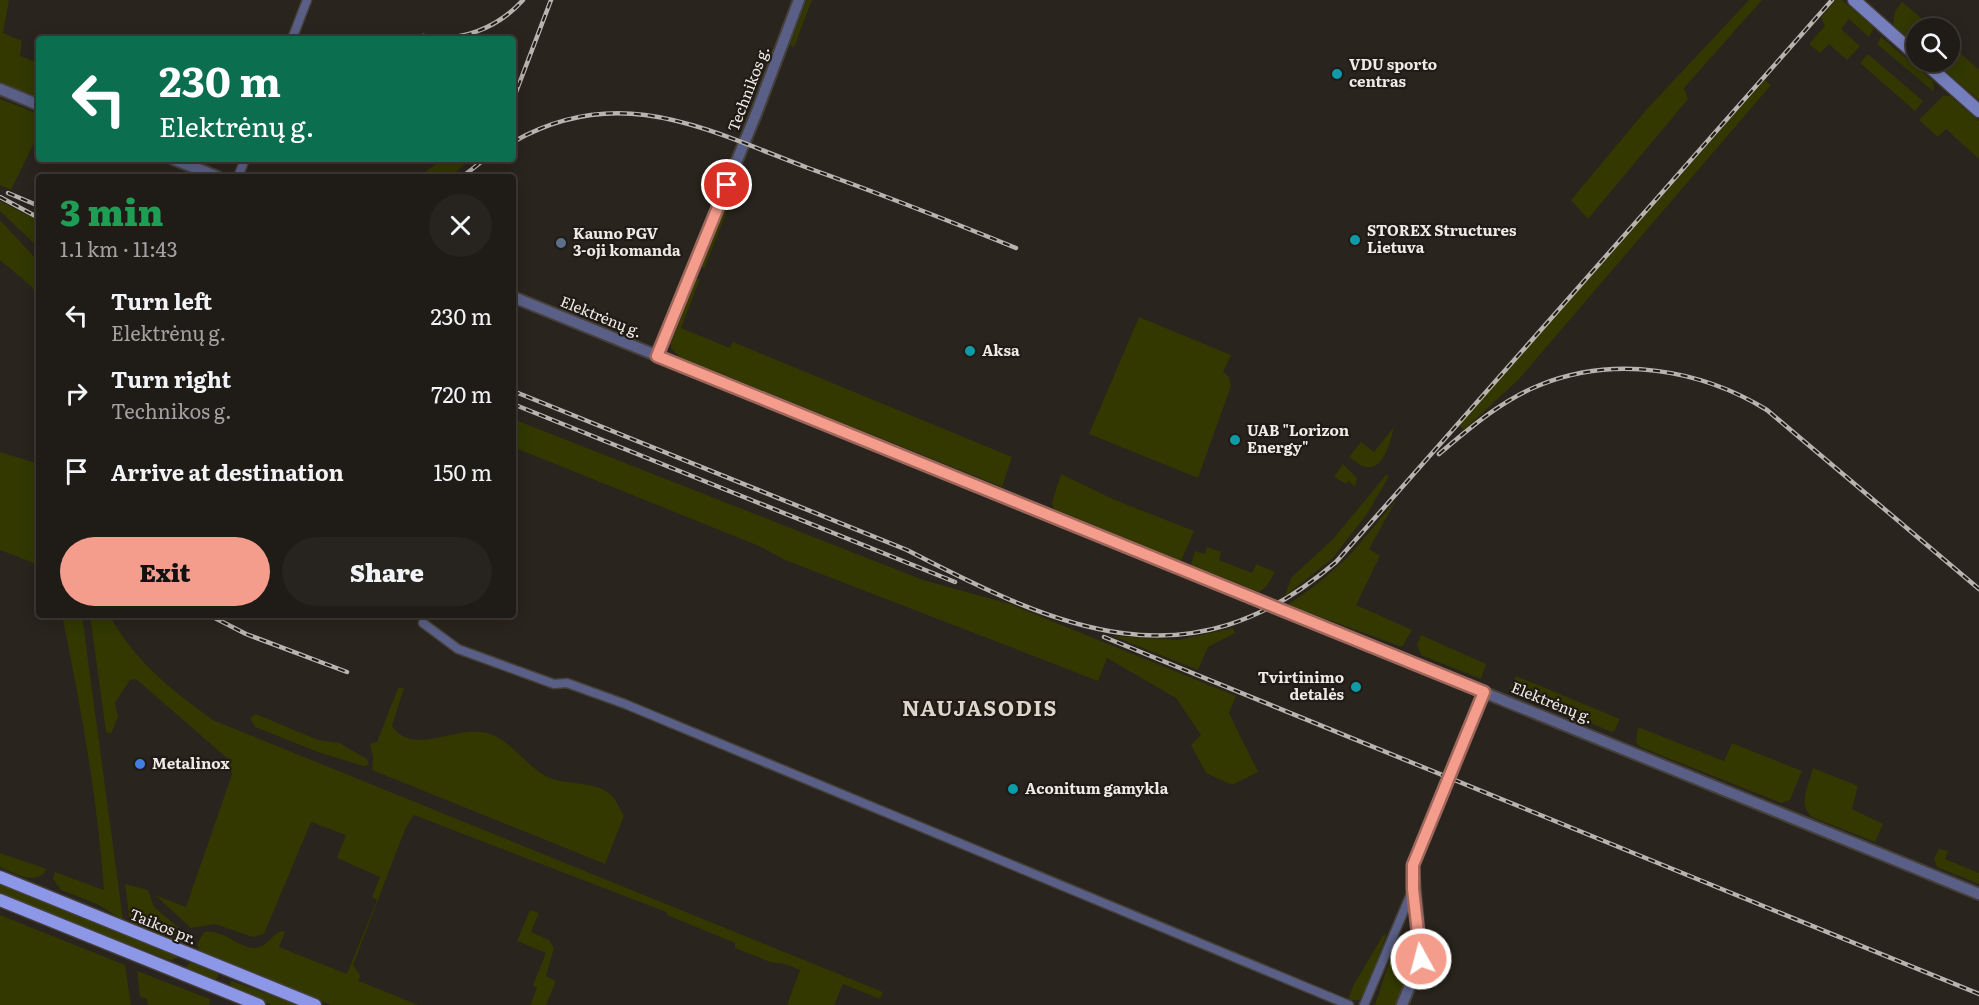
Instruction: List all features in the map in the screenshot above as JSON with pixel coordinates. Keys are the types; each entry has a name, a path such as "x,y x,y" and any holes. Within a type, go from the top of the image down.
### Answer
{"main road":[{"path":"1854,0 1906,46"},
{"path":"1935,72 1979,111"},
{"name":"Taikos pr.","path":"0,877 315,1005"},
{"path":"0,900 259,1005"},
{"path":"169,969 182,964 187,953"},
{"path":"220,989 226,977 235,972"}],"street":[{"path":"293,36 308,0"},
{"name":"Technikos g.","path":"657,356 756,114 799,0"},
{"path":"0,89 36,104"},
{"path":"180,162 210,174"},
{"name":"Elektrėnų g.","path":"516,298 1979,894"},
{"path":"423,623 458,649 554,684 567,683 625,704 1349,1005"},
{"path":"1402,1005 1421,959 1413,889 1415,859 1484,692"},
{"path":"1364,1005 1413,889"}],"green space":[{"path":"0,0 9,0 3,33 22,41 20,56 36,62 36,96 0,82"},
{"path":"807,0 812,0 794,47 790,45"},
{"path":"1749,0 1762,0 1684,88 1688,99 1588,219 1571,200 1647,109"},
{"path":"1836,0 1842,0 1874,28 1869,37 1849,19 1841,29 1860,46 1847,60 1829,44 1820,53 1809,44 1825,26 1821,17"},
{"path":"1902,2 1921,18 1906,18 1906,36 1893,25 1895,11"},
{"path":"1881,37 1906,58 1906,68 1877,44"},
{"path":"1960,53 1979,70 1979,100 1947,72 1960,72"},
{"path":"1868,54 1923,101 1915,111 1860,63"},
{"path":"1910,72 1922,72 1933,81 1934,92"},
{"path":"1765,80 1771,85 1519,379 1464,430 1459,425"},
{"path":"1943,96 1950,96 1979,121 1979,159 1946,129 1938,137 1919,120"},
{"path":"0,99 36,113 36,139 11,190 0,185"},
{"path":"439,162 467,162 454,174 422,174"},
{"path":"0,201 36,219 36,245 0,211"},
{"path":"723,209 727,211 704,269 701,265"},
{"path":"0,220 36,259 36,294 31,286 0,260"},
{"path":"696,279 700,279 681,328 730,348 733,342 1012,457 1002,487 681,358 671,348 671,342"},
{"path":"1139,317 1231,355 1223,372 1229,377 1231,386 1198,478 1089,434"},
{"path":"516,420 923,580 1010,604 1236,696 1229,713 1258,772 1232,785 1206,773 1191,745 1201,735 1176,698 1107,658 1098,681 785,560 759,546 516,448"},
{"path":"1394,427 1386,453 1378,464 1366,467 1349,457 1361,442 1374,452"},
{"path":"0,452 36,463 36,564 0,550"},
{"path":"1343,464 1357,478 1355,487 1349,481 1346,484 1334,477"},
{"path":"1061,474 1115,500 1194,531 1181,561 1054,509 1052,503"},
{"path":"1386,475 1389,476 1369,511 1333,558 1285,596 1291,578 1333,539"},
{"path":"1396,500 1369,549 1380,556 1356,605 1412,630 1402,647 1288,605 1321,581 1349,556"},
{"path":"1207,547 1221,552 1219,560 1252,573 1256,564 1275,572 1267,586 1259,592 1191,565 1195,551 1205,554"},
{"path":"63,618 82,618 123,920 97,904 61,890 53,879 55,872 104,890 88,752"},
{"path":"90,618 111,618 131,647 155,674 213,720 883,992 880,999 843,984 834,1005 787,1005 800,970 785,964 770,962 735,948 735,943 667,915 666,912 414,815 406,827 353,965 360,975 359,981 418,1005 331,1005 204,953 199,950 197,944 204,932 211,931 254,948 262,946 282,931 285,932 279,947 347,974 377,900 372,897 380,877 337,858 346,835 311,822 264,934 253,937 215,924 191,928 155,895 186,907 232,774 228,759 136,679 130,680 115,703 118,717 111,734 106,732"},
{"path":"1233,628 1235,633 1208,647 1198,670 1113,636 1178,640"},
{"path":"1421,635 1486,664 1481,679 1421,655 1417,645"},
{"path":"1516,676 1620,719 1615,730 1612,732 1509,690"},
{"path":"398,688 404,688 392,726 400,735 422,740 459,733 482,732 501,739 533,767 550,778 599,788 612,796 624,816 605,864 372,770 373,757 370,744 377,742"},
{"path":"256,714 318,740 339,743 367,759 369,765 363,766 318,752 255,727 250,718"},
{"path":"1638,727 1724,761 1732,743 1802,771 1790,800 1781,803 1640,747 1636,742"},
{"path":"1813,768 1858,786 1852,809 1883,824 1875,842 1812,817 1805,806 1805,794"},
{"path":"1939,849 1948,851 1945,859 1979,873 1979,884 1937,867 1934,858"},
{"path":"0,853 47,869 37,877 19,875 0,867"},
{"path":"0,882 177,955 177,958 170,960 0,895"},
{"path":"125,884 148,890 154,907 186,934 185,942 180,944 130,923"},
{"path":"530,910 539,913 531,932 549,940 554,948 546,976 556,981 546,1005 530,1005 537,988 533,985 546,953 517,941"},
{"path":"0,915 125,965 131,1005 0,1005"},
{"path":"1384,934 1386,936 1365,994 1359,1000 1348,1000 1353,986"},
{"path":"1404,941 1411,943 1416,954 1396,1005 1375,1005 1394,948"},
{"path":"192,960 220,972 215,981 184,969"},
{"path":"137,971 210,999 209,1005 148,1005 147,999 140,997"},
{"path":"230,981 297,1005 272,1005 231,988"}],"railway":[{"path":"458,36 490,26 523,0"},
{"path":"516,92 551,0"},
{"path":"516,392 907,550 1018,603 1071,622 1123,633 1176,635 1228,625 1281,601 1336,562 1832,0"},
{"path":"516,141 552,124 590,115 627,113 663,118 734,139 1016,248"},
{"path":"466,174 481,162"},
{"path":"8,193 36,205"},
{"path":"0,197 36,216"},
{"path":"1439,454 1487,415 1513,398 1540,385 1598,370 1657,371 1686,376 1741,396 1767,410 1979,589"},
{"path":"516,405 955,582"},
{"path":"215,618 246,634 347,672"},
{"path":"1104,637 1979,994"}],"place":[{"name":"VDU sporto centras","path":"1337,74"},
{"name":"STOREX Structures Lietuva","path":"1355,240"},
{"name":"Kauno PGV 3-oji komanda","path":"561,243"},
{"name":"Aksa","path":"970,351"},
{"name":"UAB \"Lorizon Energy\"","path":"1235,440"},
{"name":"Tvirtinimo detalės","path":"1356,687"},
{"name":"Metalinox","path":"140,764"},
{"name":"Aconitum gamykla","path":"1013,789"}],"district":[{"name":"NAUJASODIS","path":"980,709"}],"route":[{"path":"727,185 657,356 1484,692 1413,865 1413,889 1421,959"}]}
